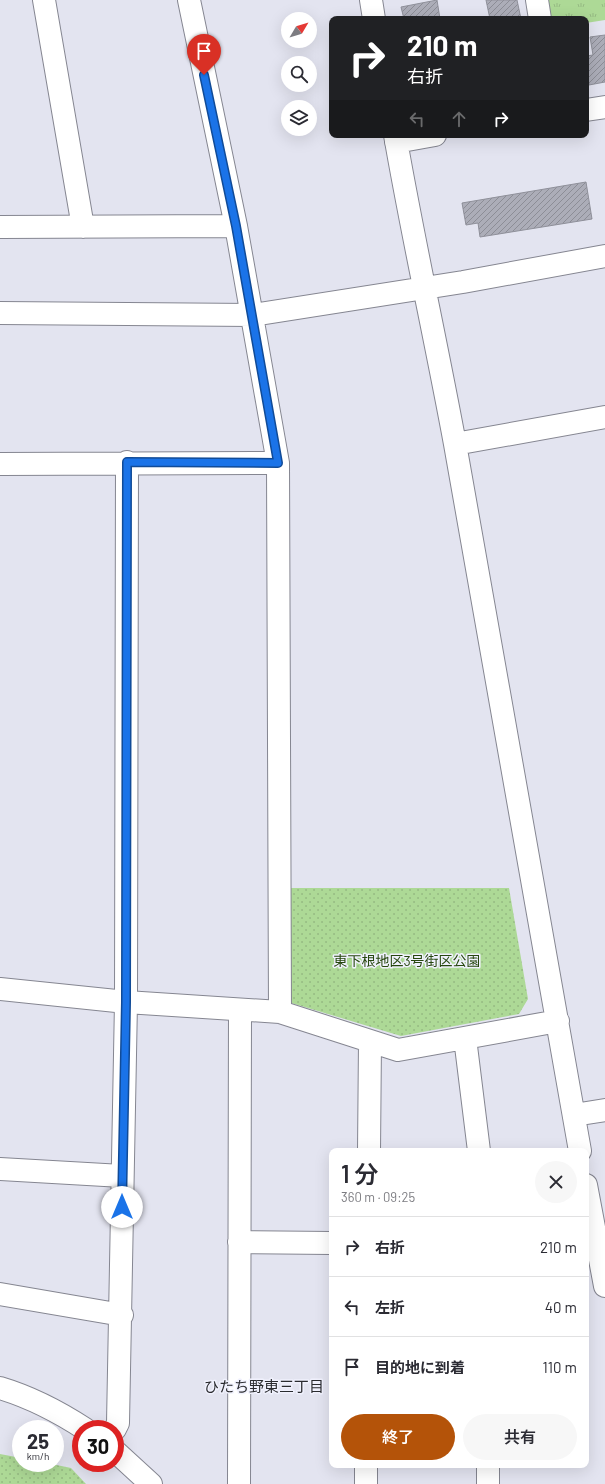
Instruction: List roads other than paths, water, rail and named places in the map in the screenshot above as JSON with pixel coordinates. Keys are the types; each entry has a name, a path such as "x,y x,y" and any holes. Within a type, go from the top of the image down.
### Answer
{"street":[{"path":"44,0 83,227"},
{"path":"189,0 236,226 253,315 278,463 280,1012"},
{"path":"371,0 374,16"},
{"path":"536,0 539,16"},
{"path":"589,110 605,107"},
{"path":"395,138 424,288 435,332 580,1148"},
{"path":"0,227 236,226"},
{"path":"0,313 253,315 424,288 605,256"},
{"path":"455,444 605,417"},
{"path":"0,464 127,462 278,463"},
{"path":"118,1420 122,1315 122,1176 126,1002 127,462"},
{"path":"0,989 126,1002 280,1012 398,1050 558,1021"},
{"path":"239,1484 240,1010"},
{"path":"465,1038 479,1148"},
{"path":"369,1148 370,1041"},
{"path":"574,1115 605,1110"},
{"path":"0,1169 122,1176"},
{"path":"589,1203 605,1286"},
{"path":"240,1242 329,1243"},
{"path":"0,1294 122,1315"},
{"path":"0,1388 18,1393 72,1420"},
{"path":"124,1459 151,1484"},
{"path":"366,1468 366,1484"},
{"path":"488,1468 488,1484"}],"district":[{"name":"ひたち野東三丁目","path":"264,1387"}],"park label":[{"name":"東下根地区3号街区公園","path":"407,961"}]}
